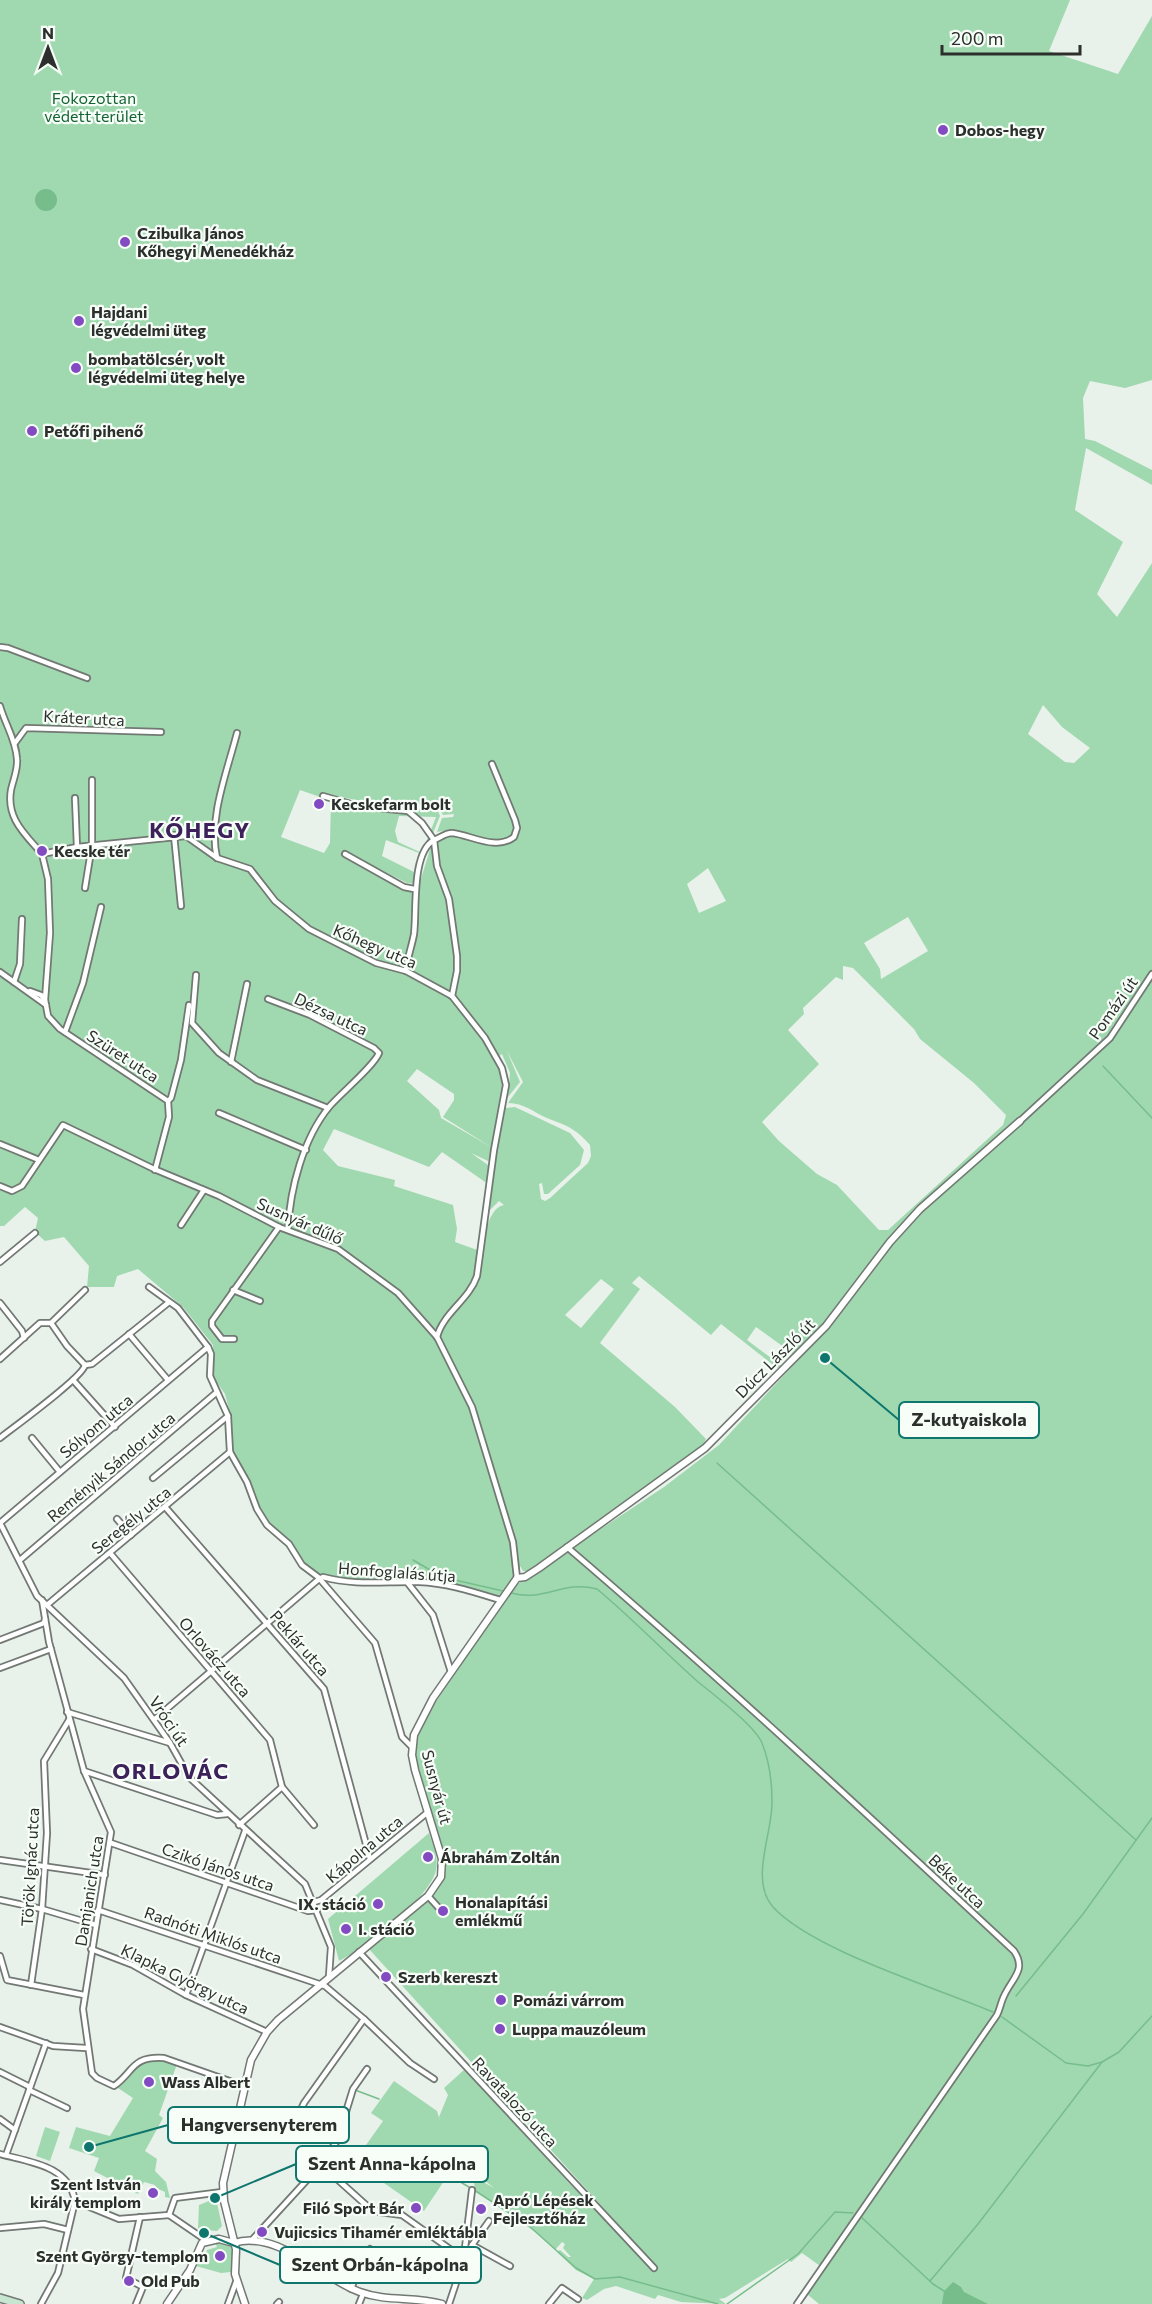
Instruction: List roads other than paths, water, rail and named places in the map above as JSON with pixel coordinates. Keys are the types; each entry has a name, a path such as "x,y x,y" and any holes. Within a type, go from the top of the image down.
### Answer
{"main road":[{"path":"0,2298 20,2304"}],"street":[{"path":"0,647 87,678"},
{"path":"0,706 7,730 15,743 17,767 10,793 11,808 20,831 42,854 48,879 50,941 46,1003"},
{"name":"Kráter utca","path":"15,743 20,732 26,728 161,732"},
{"path":"218,858 213,842 216,818 237,733"},
{"path":"406,971 414,935 414,889 426,847 434,840 450,833 494,842 505,842 514,837 517,828 515,820 492,764"},
{"path":"85,888 92,845 92,780"},
{"path":"322,796 358,806 408,811 422,823 434,840 437,866 449,899 457,956 452,996"},
{"path":"75,798 77,847"},
{"path":"174,835 181,906"},
{"name":"Kőhegy utca","path":"42,854 77,847 174,835 192,839 218,858 250,869 275,901 309,929 376,963 406,971 452,996 485,1038 502,1068 506,1085 494,1150 477,1276 471,1291 442,1325 437,1337"},
{"path":"345,854 404,887 414,889"},
{"path":"65,1032 86,973 101,907"},
{"path":"14,982 20,964 22,919"},
{"name":"Szüret utca","path":"0,972 46,1003 51,1020 65,1032 168,1101 169,1117 155,1170"},
{"name":"Pomázi út","path":"1020,1120 1093,1056 1110,1038 1152,974"},
{"path":"168,1101 171,1098 181,1060 196,975"},
{"path":"231,1062 247,984"},
{"name":"Dézsa utca","path":"268,999 310,1015 378,1051 378,1056 328,1108"},
{"path":"189,1005 192,1023 219,1053 231,1062 257,1080 328,1108 306,1150 291,1198 288,1229"},
{"path":"219,1113 306,1150"},
{"name":"Dúcz László út","path":"517,1578 525,1577 705,1448 826,1326 890,1242 920,1209 1020,1120"},
{"name":"Susnyár dűlő","path":"39,1160 63,1125 279,1227 338,1249 398,1293 437,1337 471,1407 513,1542 517,1578"},
{"path":"0,1144 39,1160 22,1186 12,1191 0,1186"},
{"path":"181,1225 204,1190"},
{"path":"234,1340 222,1339 211,1323 279,1227"},
{"path":"0,1262 35,1233"},
{"path":"149,1287 168,1303 178,1308 208,1347"},
{"path":"0,1359 40,1323 51,1323 85,1290"},
{"path":"233,1290 260,1301"},
{"path":"0,1303 22,1331 24,1338"},
{"path":"86,1365 92,1364 168,1303"},
{"path":"51,1323 67,1346 86,1365"},
{"path":"129,1334 168,1380"},
{"name":"Sólyom utca","path":"0,1523 88,1446 115,1427 208,1347"},
{"name":"Honfoglalás útja","path":"208,1347 211,1354 210,1376 228,1416 230,1452 267,1525 289,1544 303,1565 319,1579 364,1584 407,1582 504,1594"},
{"path":"0,1438 73,1380 85,1369 86,1365"},
{"path":"73,1380 115,1427"},
{"name":"Reményik Sándor utca","path":"20,1560 217,1392"},
{"path":"153,1478 228,1416"},
{"path":"32,1438 60,1472"},
{"name":"Seregély utca","path":"46,1605 141,1525 166,1508 230,1452"},
{"name":"Peklár utca","path":"166,1508 324,1689 370,1859"},
{"path":"117,1519 131,1535"},
{"name":"Vróci út","path":"0,1523 42,1600 124,1678 171,1743 189,1777 245,1831 301,1880 314,1902 331,1947 332,1961 329,1976"},
{"name":"Béke utca","path":"567,1547 667,1632 956,1897 1014,1951 1021,1961 1019,1972 1003,1996 997,2015 796,2304"},
{"name":"Orlovácz utca","path":"110,1553 270,1740 282,1787 314,1825"},
{"name":"Susnyár út","path":"222,2192 251,2060 267,2032 319,1984 428,1896 437,1885 442,1868 440,1852 415,1770 412,1747 420,1720 450,1672 517,1578"},
{"path":"155,1719 319,1579 375,1643 402,1737 412,1747"},
{"path":"330,1591 332,1580"},
{"path":"407,1582 433,1615 450,1672"},
{"name":"Damjanich utca","path":"42,1600 51,1649 84,1772 109,1822 111,1843 84,1995 86,2048 91,2071 97,2078 114,2086 134,2064 150,2058 164,2058 244,2086"},
{"path":"0,1640 44,1623 46,1617 53,1611"},
{"path":"0,1668 51,1649"},
{"path":"67,1712 171,1743"},
{"name":"Török Ignác utca","path":"31,1985 42,1909 47,1833 44,1761 69,1720"},
{"path":"84,1772 217,1815 227,1814"},
{"path":"239,1825 282,1787"},
{"name":"Kápolna utca","path":"314,1902 321,1900 428,1812"},
{"path":"186,1995 245,1831"},
{"name":"Czikó János utca","path":"111,1843 308,1911 317,1910"},
{"path":"0,1860 105,1875"},
{"path":"428,1896 438,1906"},
{"path":"0,1900 42,1909 96,1925"},
{"name":"Radnóti Miklós utca","path":"99,1910 325,1986 410,2063 434,2079"},
{"name":"Klapka György utca","path":"91,1949 133,1965 186,1995 267,2032"},
{"name":"Ravatalozó utca","path":"359,1952 654,2268"},
{"path":"0,1956 4,1978 84,1995"},
{"path":"332,1961 340,1968"},
{"path":"298,2116 304,2103 364,2019"},
{"path":"0,2027 46,2043 86,2048"},
{"path":"41,2304 58,2273 75,2201 72,2187 66,2180 38,2162 3,2155 15,2130 46,2043"},
{"path":"167,2304 190,2270 199,2247 207,2241 219,2239 235,2246 251,2241 317,2169 337,2141 352,2089 367,2069"},
{"path":"0,2072 67,2108"},
{"path":"0,2119 15,2130"},
{"path":"317,2169 338,2179 366,2205 379,2212 402,2215 464,2259"},
{"path":"464,2259 472,2190"},
{"path":"169,2215 175,2198 222,2192 235,2246 236,2282 245,2304"},
{"path":"75,2201 110,2217 169,2215 207,2241"},
{"path":"136,2304 142,2287 126,2278 140,2217"},
{"path":"449,2304 464,2259 489,2221"},
{"path":"0,2228 44,2224 68,2230"},
{"path":"219,2239 229,2225"},
{"path":"251,2241 292,2253 363,2294 442,2304"},
{"path":"472,2245 510,2266"},
{"path":"351,2289 362,2260 370,2248"},
{"path":"362,2260 380,2267"},
{"path":"228,2304 236,2282"},
{"path":"549,2304 562,2288 578,2299"},
{"path":"359,2304 363,2294"}],"waterway":[{"path":"1103,1066 1152,1118"},
{"path":"717,1463 1136,1840"},
{"path":"413,1560 442,1577 503,1591"},
{"path":"511,1593 535,1595 573,1587 597,1589 697,1681 743,1719 758,1736 767,1757 772,1801 762,1870 763,1884 766,1896 773,1907 791,1923 845,1953 993,2012"},
{"path":"1016,1996 1083,1914 1152,1818"},
{"path":"1002,2017 1066,2063 1088,2066 1102,2062 1119,2052 1152,2016"},
{"path":"930,2281 978,2224 1102,2062"},
{"path":"355,2090 379,2099"},
{"path":"452,2170 462,2183 469,2187"},
{"path":"474,2190 528,2225 576,2268 595,2279 620,2277 718,2304"},
{"path":"727,2304 798,2254 835,2212 853,2213"},
{"path":"860,2216 933,2284 944,2291"}],"place":[{"name":"Dobos-hegy","path":"943,130"},
{"name":"Czibulka János Kőhegyi Menedékház","path":"125,242"},
{"name":"Hajdani légvédelmi üteg","path":"79,321"},
{"name":"bombatölcsér, volt légvédelmi üteg helye","path":"76,368"},
{"name":"Petőfi pihenő","path":"32,431"},
{"name":"Kecskefarm bolt","path":"319,804"},
{"name":"Kecske tér","path":"42,851"},
{"name":"Z-kutyaiskola","path":"825,1358"},
{"name":"Ábrahám Zoltán","path":"428,1857"},
{"name":"IX. stáció","path":"378,1904"},
{"name":"Honalapítási emlékmű","path":"443,1911"},
{"name":"I. stáció","path":"346,1929"},
{"name":"Szerb kereszt","path":"386,1977"},
{"name":"Pomázi várrom","path":"501,2000"},
{"name":"Luppa mauzóleum","path":"500,2029"},
{"name":"Wass Albert","path":"149,2082"},
{"name":"Hangversenyterem","path":"89,2147"},
{"name":"Szent István király templom","path":"153,2193"},
{"name":"Szent Anna-kápolna","path":"215,2198"},
{"name":"Filó Sport Bár","path":"416,2208"},
{"name":"Apró Lépések Fejlesztőház","path":"481,2209"},
{"name":"Vujicsics Tihamér emléktábla","path":"262,2232"},
{"name":"Szent Orbán-kápolna","path":"204,2233"},
{"name":"Szent György-templom","path":"220,2256"},
{"name":"Old Pub","path":"129,2281"}],"district":[{"name":"KŐHEGY","path":"200,830"},
{"name":"ORLOVÁC","path":"171,1771"}],"park label":[{"name":"Fokozottan védett terület","path":"94,107"}]}
